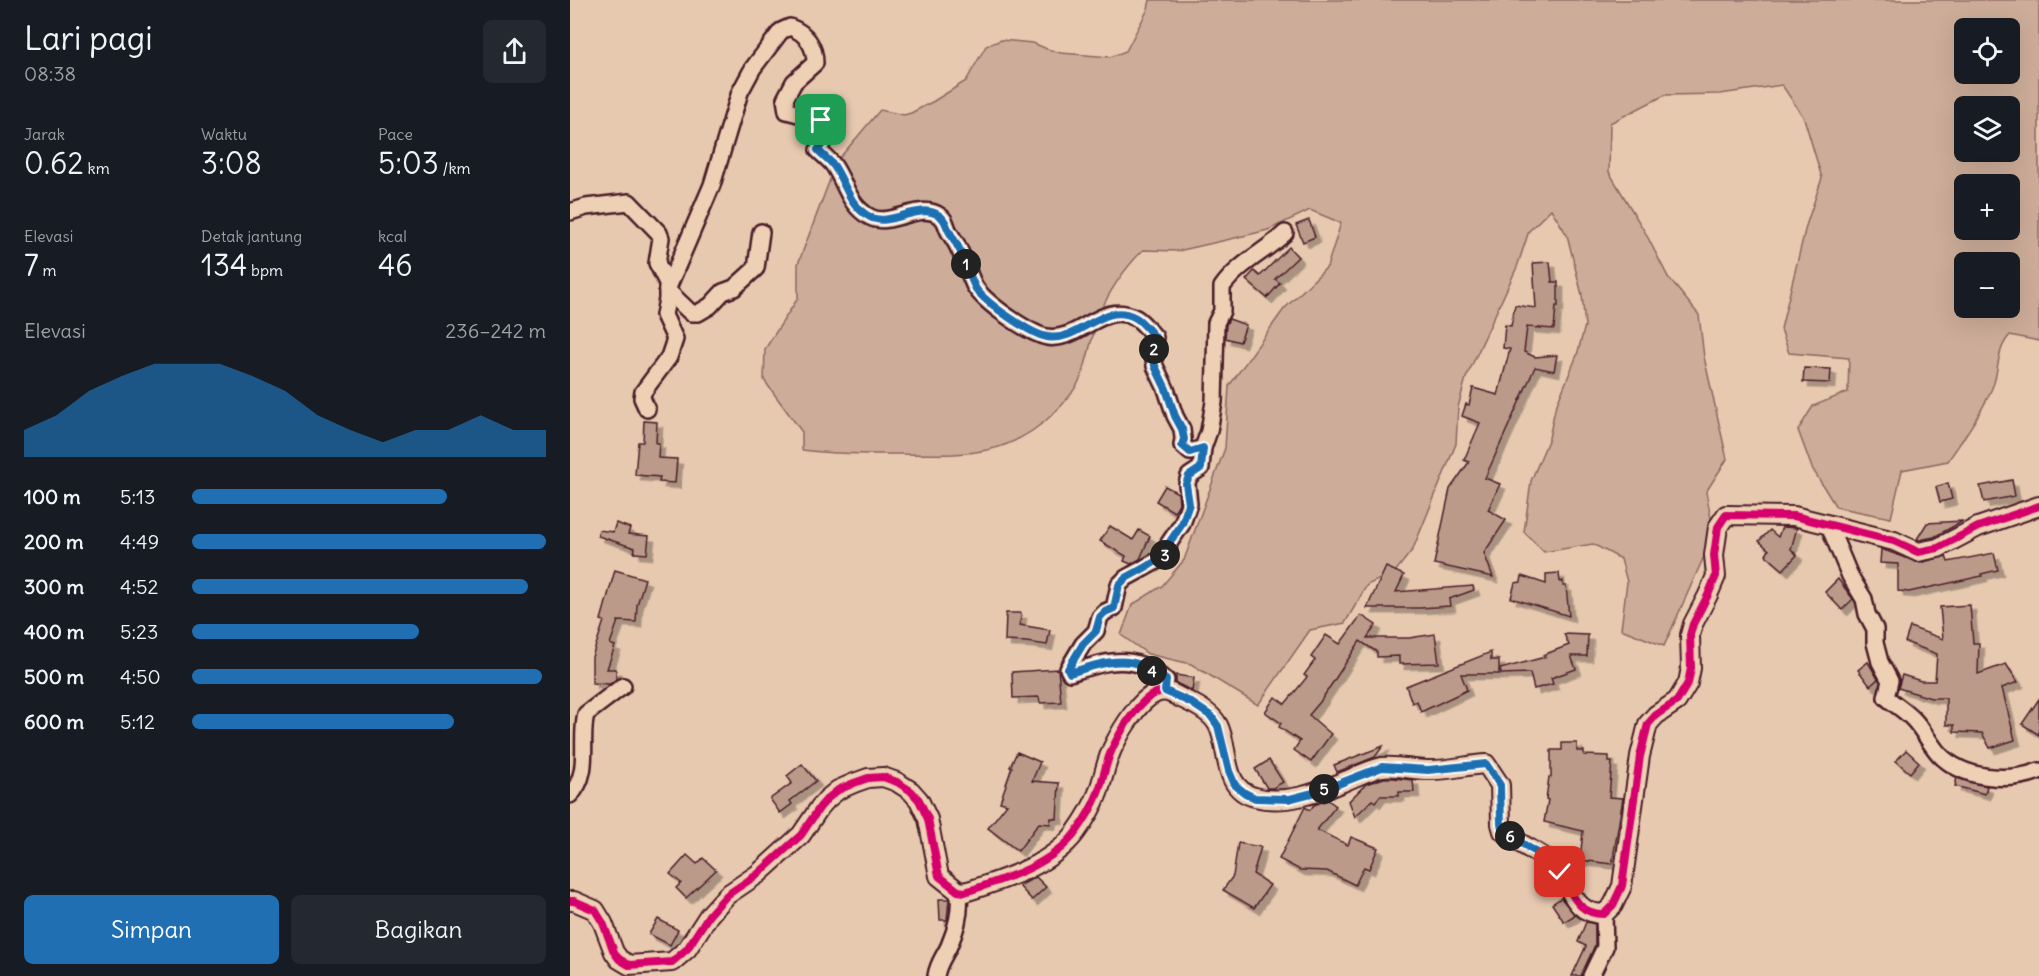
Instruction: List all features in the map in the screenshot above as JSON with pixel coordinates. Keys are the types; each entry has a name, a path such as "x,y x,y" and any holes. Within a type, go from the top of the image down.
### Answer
{"street":[{"path":"667,290 712,185 740,93 753,68 781,31 790,27 800,31 815,50 815,63 794,82 785,99 788,111 821,120 825,124 822,144 818,150 834,166 847,194 854,203 871,218 880,220 923,211 939,215 945,220 977,290 1017,322 1047,337 1072,335 1084,326 1109,315 1122,313 1137,318 1155,337 1153,353 1155,366 1182,429 1184,439 1182,445 1190,452 1203,448"},
{"path":"570,212 586,207 629,202 659,233 661,238 657,263 666,277 664,315 675,339 675,345 663,366 643,392 642,398 647,409"},
{"path":"667,290 691,313 698,313 710,306 723,292 734,288 756,268 761,232"},
{"path":"1165,691 1166,680 1139,664 1116,661 1095,664 1070,673 1068,669 1083,644 1096,631 1100,617 1114,608 1119,585 1126,578 1164,557 1169,543 1182,524 1189,504 1186,484 1189,476 1201,468 1203,448 1209,431 1214,402 1216,323 1222,311 1222,287 1240,266 1285,233"},
{"path":"570,901 595,910 603,923 614,952 629,965 672,962 687,949 727,895 758,874 801,835 827,799 838,790 854,783 868,778 883,777 897,782 911,791 919,800 928,819 939,876 958,891 965,892 1013,876 1039,862 1075,834 1098,794 1114,745 1132,715 1144,701 1155,693 1165,691 1190,702 1211,716 1218,726 1229,771 1235,785 1255,798 1289,799 1320,791 1382,767 1428,770 1486,764 1500,785 1503,831 1551,862 1584,910 1604,914 1613,905 1622,886 1640,756 1648,724 1656,715 1677,701 1688,683 1691,668 1689,635 1716,576 1714,555 1718,527 1726,515 1794,516 1894,541 1918,552 1938,548 1978,527 2039,506"},
{"path":"1829,526 1850,576 1864,599 1867,614 1875,629 1875,643 1880,662 1890,681 1886,697 1915,721 1938,752 1956,767 1984,776 2003,777 2028,775 2039,771"},
{"path":"570,795 576,789 584,762 586,714 623,686"},
{"path":"936,976 938,965 948,948 958,916 961,902 958,891"},
{"path":"1591,976 1605,946 1604,914"}],"shaded area":[{"path":"1150,0 2039,0 2039,341 2010,335 2001,352 1990,393 1967,433 1948,461 1902,470 1891,518 1836,507 1812,468 1798,430 1813,406 1848,392 1849,358 1789,353 1781,329 1806,226 1822,178 1804,118 1782,85 1720,94 1665,95 1610,123 1609,172 1645,232 1668,277 1699,315 1704,357 1727,459 1706,492 1714,534 1664,646 1621,629 1627,582 1621,559 1593,544 1544,552 1524,532 1531,481 1549,438 1555,409 1577,355 1585,326 1582,295 1567,235 1551,209 1529,231 1517,267 1466,378 1458,407 1456,444 1413,549 1395,572 1367,585 1345,623 1310,630 1258,705 1191,664 1148,654 1121,635 1132,605 1162,586 1184,560 1225,448 1229,386 1284,309 1327,267 1341,223 1310,210 1268,230 1235,238 1178,251 1143,250 1122,274 1100,312 1082,375 1073,391 1056,411 1034,430 998,447 961,454 850,454 802,450 802,432 764,380 765,349 798,298 798,264 837,161 880,110 904,115 934,101 966,81 986,46 1001,40 1033,43 1061,53 1110,57 1126,51 1148,9"}],"building":[{"path":"1309,220 1315,237 1303,242 1296,225"},
{"path":"1289,247 1298,257 1275,279 1280,283 1267,298 1246,280 1254,271 1260,276"},
{"path":"1550,262 1552,282 1558,282 1558,306 1556,306 1554,329 1527,327 1524,352 1535,357 1557,355 1554,371 1535,367 1485,478 1500,484 1488,510 1506,520 1484,553 1493,577 1434,564 1450,489 1469,462 1464,460 1480,423 1462,416 1466,404 1469,405 1473,388 1498,395 1510,349 1503,348 1505,325 1511,326 1515,305 1536,308 1533,263"},
{"path":"1229,319 1246,325 1240,342 1225,338"},
{"path":"1804,368 1831,369 1830,383 1803,382"},
{"path":"644,421 657,422 658,458 677,459 675,483 659,482 660,477 635,475 638,442 643,442"},
{"path":"2012,480 2015,496 1984,502 1980,486"},
{"path":"1948,483 1952,499 1940,502 1936,487"},
{"path":"1165,486 1178,493 1179,503 1174,512 1156,501"},
{"path":"1963,521 1934,537 1917,539 1927,523"},
{"path":"616,523 630,528 628,534 649,536 647,554 634,553 635,548 598,536 599,530 613,532"},
{"path":"1110,526 1133,540 1139,530 1150,536 1140,559 1131,564 1124,561 1126,556 1100,541"},
{"path":"1782,527 1797,528 1791,549 1797,555 1783,570 1766,555 1769,550 1759,541 1770,530 1778,537"},
{"path":"1881,549 1920,563 1946,556 1948,562 1994,553 1998,570 1981,574 1982,576 1909,592 1898,591 1898,564 1880,563"},
{"path":"1386,567 1404,575 1396,592 1473,586 1474,590 1449,599 1450,606 1367,608"},
{"path":"615,570 645,579 637,605 636,622 618,621 610,644 615,646 607,669 616,669 616,679 610,684 592,683 592,657 604,621 601,620"},
{"path":"1559,573 1560,582 1563,581 1563,586 1566,586 1569,616 1511,598 1515,583 1521,582 1522,576 1546,584 1546,574"},
{"path":"1838,579 1853,599 1842,610 1825,592"},
{"path":"1970,605 1973,643 1979,643 1978,674 2006,664 2018,682 2002,688 2015,740 1990,748 1982,733 1954,732 1954,725 1946,725 1946,698 1931,698 1898,688 1902,675 1921,681 1935,681 1937,654 1905,642 1910,627 1943,639 1940,607"},
{"path":"1006,613 1021,613 1020,625 1050,630 1047,645 1005,641"},
{"path":"1361,615 1376,625 1367,638 1409,638 1435,634 1439,663 1399,664 1399,656 1377,657 1377,652 1360,641 1309,715 1331,734 1311,762 1294,750 1300,741 1279,727 1281,723 1265,712 1275,697 1285,704 1307,677 1304,675 1315,660 1311,657 1326,635 1340,644"},
{"path":"1564,634 1588,635 1587,656 1571,656 1576,669 1551,678 1553,684 1534,689 1530,673 1501,674 1500,669 1545,657 1543,655 1569,645"},
{"path":"1491,652 1491,660 1499,660 1499,674 1461,674 1467,690 1421,712 1417,701 1412,703 1406,686"},
{"path":"1868,662 1878,679 1870,686 1858,670"},
{"path":"1058,669 1061,702 1040,703 1039,697 1013,698 1012,672"},
{"path":"1176,675 1194,678 1192,691 1176,683"},
{"path":"2039,699 2039,735 2022,724"},
{"path":"1562,743 1577,743 1577,751 1584,751 1584,755 1609,756 1609,762 1612,762 1609,797 1623,798 1612,864 1580,860 1583,831 1544,822 1549,777 1551,777 1551,750 1562,750"},
{"path":"1383,746 1375,757 1337,772 1334,765"},
{"path":"1906,750 1919,762 1910,773 1896,761"},
{"path":"1017,752 1040,762 1032,781 1059,783 1057,819 1051,818 1050,824 1039,823 1018,851 988,828 1007,804 1000,802"},
{"path":"1269,760 1283,782 1273,788 1267,788 1255,769"},
{"path":"802,764 816,781 790,801 792,804 780,813 770,799 792,783 787,776"},
{"path":"1384,778 1413,780 1414,792 1399,792 1399,796 1380,796 1375,802 1372,800 1355,817 1349,801 1366,784"},
{"path":"1957,778 1987,786 1985,794 1955,786"},
{"path":"1328,800 1336,806 1317,830 1348,845 1351,837 1378,848 1369,869 1364,867 1355,885 1327,871 1300,870 1279,859 1305,807 1310,810 1314,805"},
{"path":"1238,843 1261,847 1253,874 1270,885 1254,908 1223,890 1233,876"},
{"path":"687,855 697,864 703,858 716,870 686,898 676,888 681,883 670,874"},
{"path":"1036,877 1046,887 1032,900 1019,886"},
{"path":"1561,898 1575,915 1564,922 1552,904"},
{"path":"939,899 949,899 947,920 940,920"},
{"path":"658,919 678,930 670,945 649,934"},
{"path":"1586,922 1595,924 1595,945 1581,976 1572,976 1586,946 1578,942"}],"cycle path":[{"path":"570,901 595,910 603,923 614,952 619,959 629,965 672,962 687,949 709,915 727,895 758,874 801,835 827,799 838,790 854,783 868,778 883,777 897,782 911,791 919,800 928,819 939,876 958,891 965,892 994,882 1040,863 1066,844 1094,803 1111,751 1126,723 1143,702 1156,693 1166,692 1197,706 1215,720 1222,734 1232,777 1244,793 1255,797 1277,800 1300,797 1382,767 1434,770 1486,764 1500,785 1503,831 1550,862 1584,909 1604,914 1613,905 1622,886 1640,756 1648,724 1656,715 1677,701 1688,683 1691,668 1690,635 1716,576 1714,555 1718,527 1726,515 1794,516 1894,541 1918,552 1938,548 1978,527 2039,506"}],"route":[{"path":"821,120 825,124 822,144 818,150 834,166 847,194 854,203 871,218 880,220 923,211 939,215 945,220 977,290 1017,322 1047,337 1059,337 1072,335 1096,319 1122,313 1137,318 1155,337 1153,353 1155,366 1182,429 1184,439 1182,445 1190,452 1203,448 1201,468 1189,476 1186,484 1190,497 1189,504 1182,524 1169,543 1164,557 1126,578 1119,585 1114,608 1100,617 1096,631 1083,644 1068,669 1070,673 1095,664 1116,661 1139,664 1166,680 1165,691 1190,702 1211,716 1218,726 1229,771 1235,785 1255,798 1289,799 1320,791 1382,767 1428,770 1486,764 1500,785 1503,831 1551,862 1560,872"}]}
